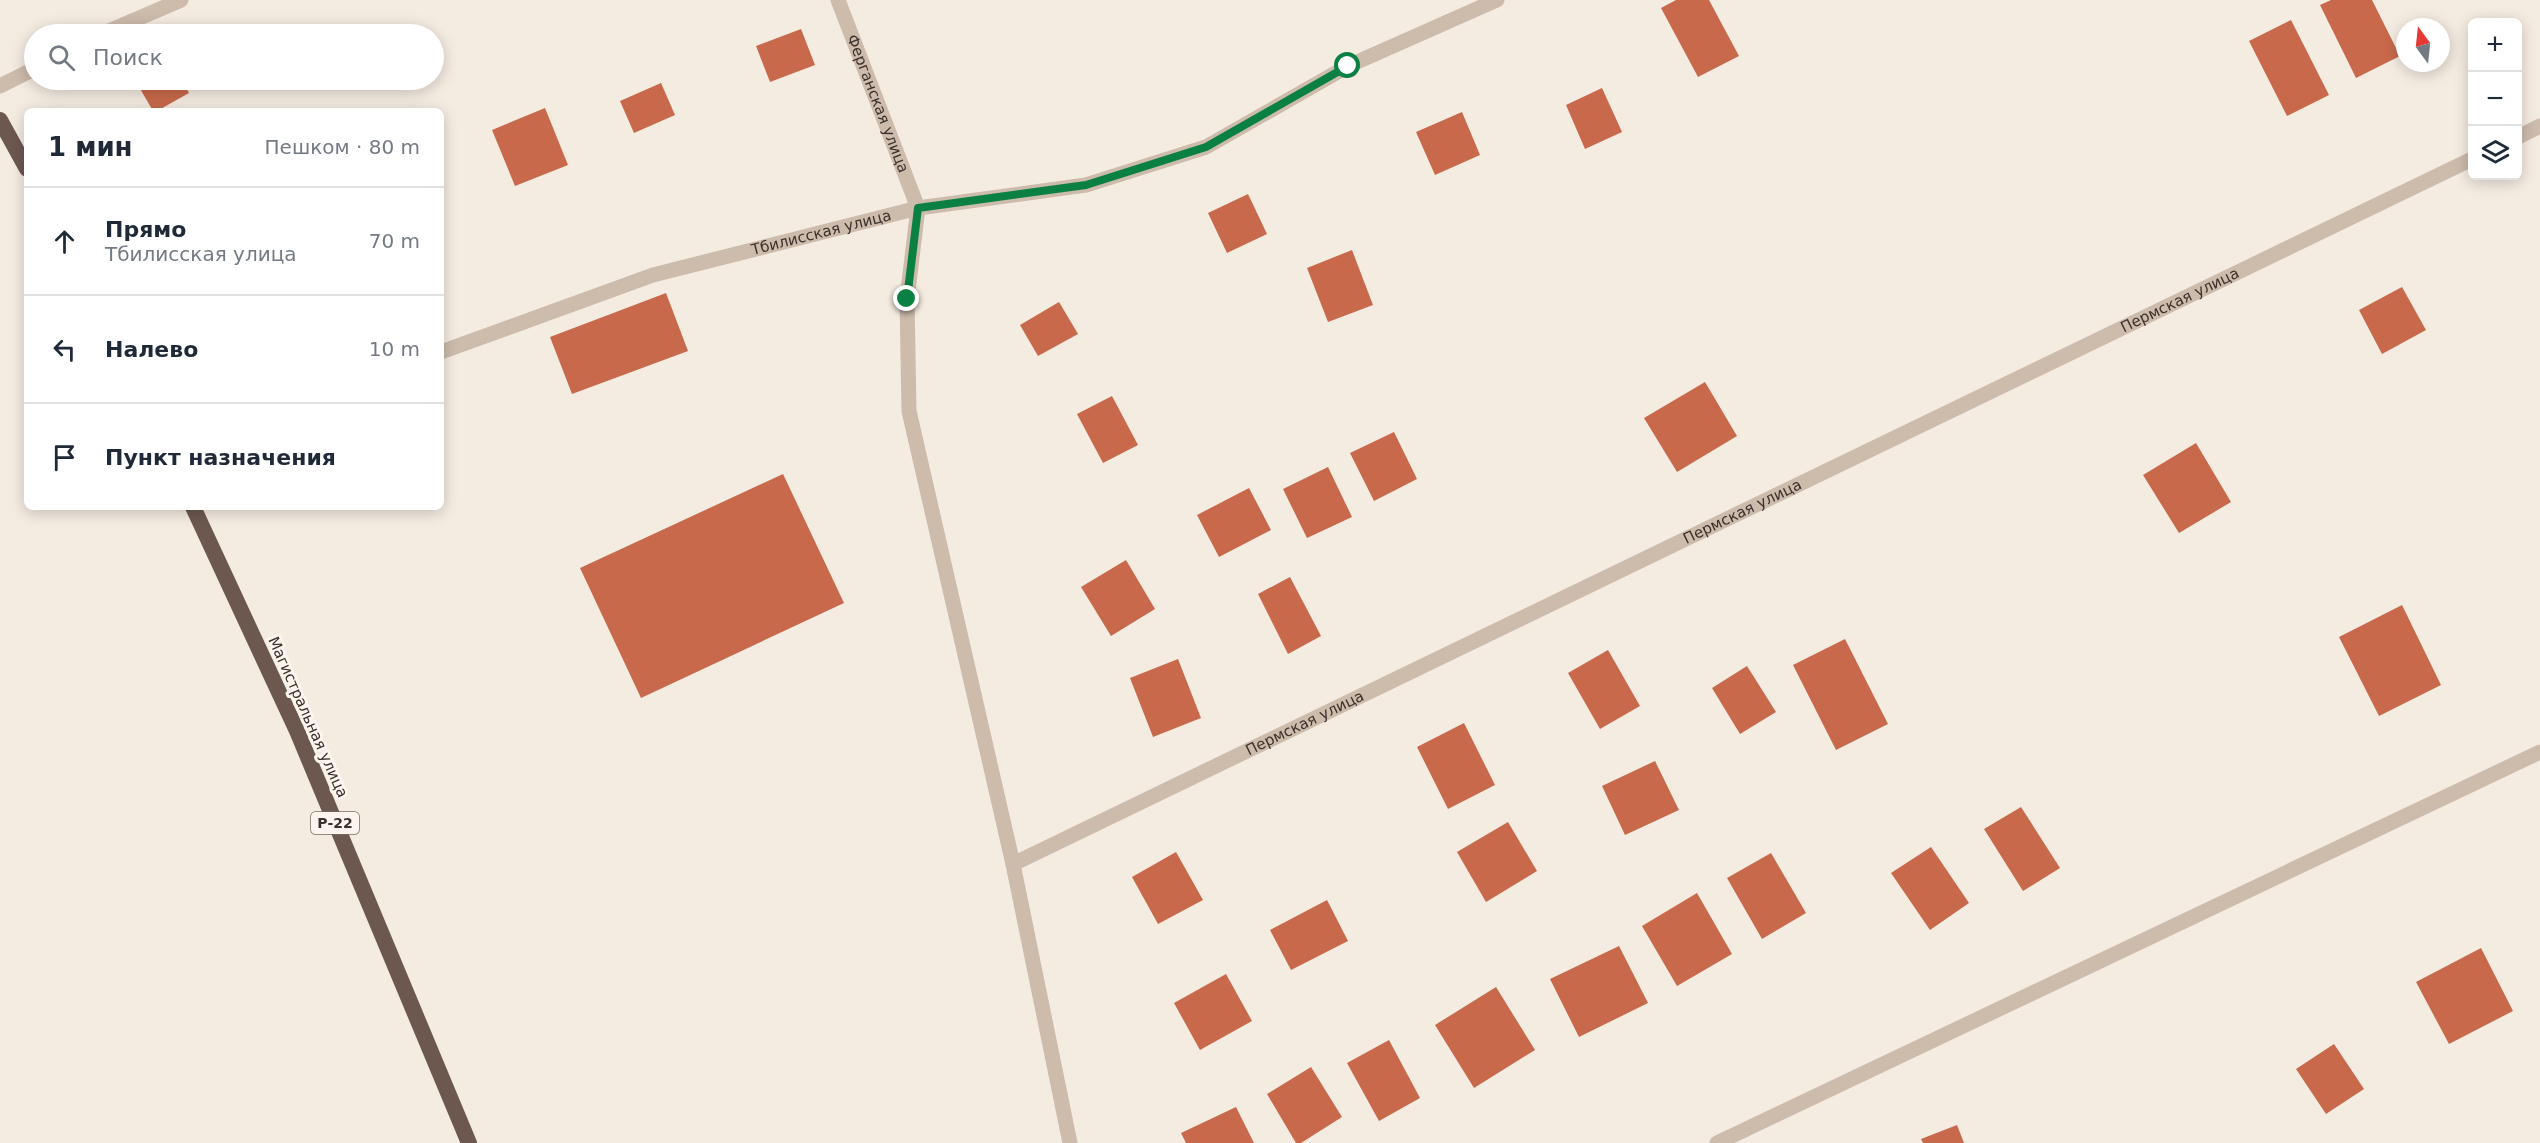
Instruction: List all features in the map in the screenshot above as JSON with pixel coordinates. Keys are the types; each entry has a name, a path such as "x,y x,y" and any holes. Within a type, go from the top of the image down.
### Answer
{"highway":[{"path":"0,120 24,164"},
{"name":"Магистральная улица","path":"194,510 297,731 470,1143"}],"street":[{"path":"125,24 181,0"},
{"name":"Ферганская улица","path":"838,0 918,208"},
{"name":"Тбилисская улица","path":"444,351 653,275 918,208 1086,185 1206,147 1348,66 1497,0"},
{"path":"0,86 24,74"},
{"path":"2522,135 2540,126"},
{"name":"Пермская улица","path":"1013,864 2468,161"},
{"path":"918,208 907,299 909,411 1013,864 1070,1143"},
{"path":"1717,1143 2540,752"}],"building":[{"path":"1676,0 1709,0 1739,56 1698,77 1661,8"},
{"path":"2331,0 2372,0 2396,48 2396,58 2356,78 2320,5"},
{"path":"2291,20 2329,95 2287,116 2249,41"},
{"path":"801,29 815,65 770,82 756,46"},
{"path":"661,83 675,115 634,133 620,101"},
{"path":"1602,88 1622,132 1585,149 1566,105"},
{"path":"141,90 187,90 189,93 162,108 151,108"},
{"path":"545,108 568,165 515,186 492,130"},
{"path":"1462,112 1480,155 1435,175 1416,132"},
{"path":"1248,194 1267,234 1227,253 1208,213"},
{"path":"1352,250 1373,305 1328,322 1307,268"},
{"path":"2402,287 2426,330 2382,354 2359,310"},
{"path":"666,293 688,351 572,394 550,337"},
{"path":"1059,302 1078,334 1038,356 1020,325"},
{"path":"1705,382 1737,436 1677,472 1644,418"},
{"path":"1112,396 1138,445 1103,463 1077,414"},
{"path":"1394,432 1417,479 1374,501 1350,453"},
{"path":"2196,443 2231,502 2179,533 2143,475"},
{"path":"1328,467 1352,517 1307,538 1283,489"},
{"path":"783,474 844,603 641,698 580,568"},
{"path":"1249,488 1271,530 1219,557 1197,515"},
{"path":"1126,560 1155,609 1111,636 1081,587"},
{"path":"1290,577 1321,636 1288,654 1258,594"},
{"path":"2402,605 2441,685 2379,716 2339,637"},
{"path":"1845,639 1888,724 1836,750 1793,665"},
{"path":"1608,650 1640,706 1600,729 1568,673"},
{"path":"1178,659 1201,718 1153,737 1130,678"},
{"path":"1747,666 1776,712 1740,734 1712,688"},
{"path":"1464,723 1495,785 1448,809 1417,747"},
{"path":"1655,761 1679,810 1625,835 1602,786"},
{"path":"2021,807 2060,868 2023,891 1984,829"},
{"path":"1508,822 1537,871 1486,902 1457,852"},
{"path":"1931,847 1969,903 1930,930 1891,873"},
{"path":"1176,852 1203,900 1158,924 1132,877"},
{"path":"1771,853 1806,913 1762,939 1727,878"},
{"path":"1697,893 1732,954 1677,986 1642,926"},
{"path":"1327,900 1348,941 1291,970 1270,930"},
{"path":"1619,946 1648,1003 1579,1037 1550,979"},
{"path":"2481,948 2513,1011 2449,1044 2416,982"},
{"path":"1226,974 1252,1021 1200,1050 1174,1003"},
{"path":"1496,987 1535,1050 1474,1088 1435,1025"},
{"path":"1389,1040 1420,1098 1379,1121 1347,1063"},
{"path":"2334,1044 2364,1089 2326,1114 2296,1069"},
{"path":"1311,1067 1342,1117 1301,1143 1296,1143 1267,1094"},
{"path":"1236,1107 1254,1143 1186,1143 1181,1133"},
{"path":"1957,1125 1964,1143 1923,1143 1921,1139"}],"route":[{"path":"907,299 918,208 1086,185 1206,147 1348,66"}]}
